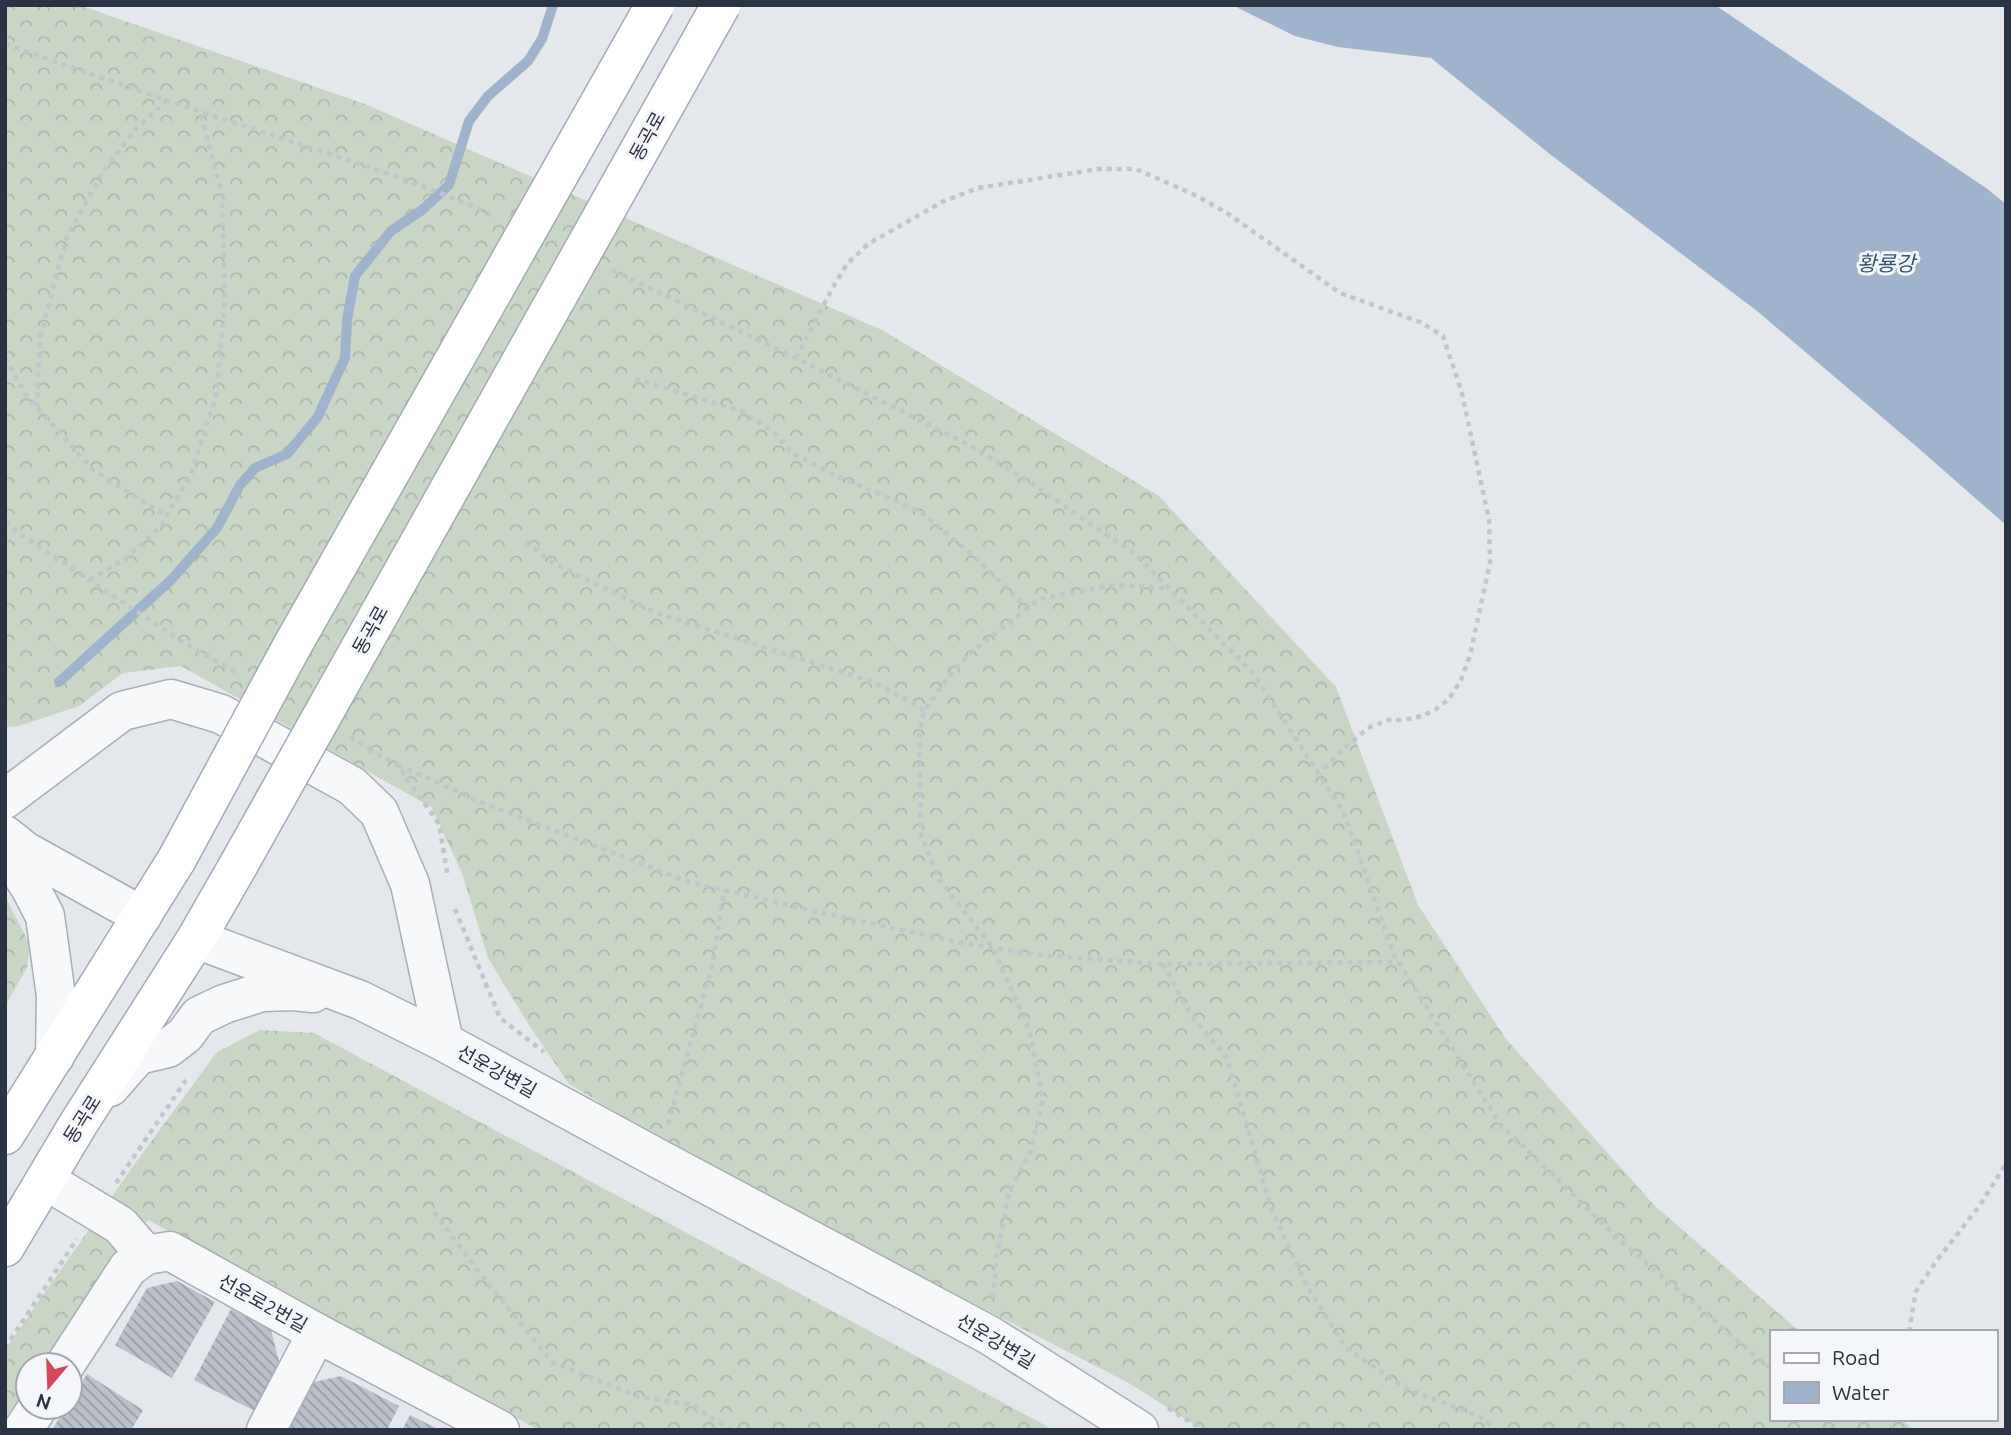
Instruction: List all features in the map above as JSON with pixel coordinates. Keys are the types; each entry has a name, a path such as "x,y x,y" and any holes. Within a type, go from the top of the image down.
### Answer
{"main road":[{"path":"5,1135 177,859 298,636 655,5"},
{"name":"동곡로","path":"5,1247 239,864 721,5"}],"street":[{"name":"선운강변길","path":"5,799 122,711 171,699 221,713 352,786 379,812 411,884 444,1042 989,1335 1148,1415"},
{"path":"5,835 36,857 142,916"},
{"path":"5,849 45,916 56,996 55,1056"},
{"path":"195,939 360,1000 444,1042"},
{"path":"77,1126 138,1055 168,1048 185,1035 199,1016 224,1004 262,992 283,991 360,1000"},
{"path":"45,1180 120,1225 146,1255 128,1268 74,1351"},
{"name":"선운로2번길","path":"146,1255 170,1251 500,1430"},
{"path":"266,1430 317,1333"}],"path":[{"path":"5,44 414,182 508,222"},
{"path":"37,407 40,338 66,239 102,173 136,129 167,100"},
{"path":"90,580 126,558 160,527 191,474 216,396 225,301 222,195 200,111"},
{"path":"796,358 833,286 847,264 868,244 942,202 978,188 1099,169 1136,169 1198,196 1227,213 1340,293 1420,322 1443,337 1462,393 1489,520 1490,563 1470,656 1461,680 1449,699 1422,716 1388,720 1368,728 1320,774"},
{"path":"607,268 897,408 1040,489 1135,554 1254,674 1345,813 1394,955 1500,1124 1623,1243 1770,1368"},
{"path":"5,358 26,395 92,469 166,516"},
{"path":"635,379 742,411 775,433 792,453 830,473 919,511 975,557 1027,608"},
{"path":"5,522 181,641 241,675"},
{"path":"526,542 553,563 654,612 870,681 924,711"},
{"path":"989,1335 997,1254 1009,1192 1030,1153 1043,1100 1029,1029 993,948 939,879 922,835 919,734 924,711 950,675 972,651 1039,600 1114,585 1169,589"},
{"path":"349,739 485,804 690,882 849,919 967,944 1040,955 1163,964 1399,962"},
{"path":"397,764 439,824 448,877"},
{"path":"659,1159 713,962 724,890"},
{"path":"453,904 500,1018 553,1060"},
{"path":"1163,964 1191,1015 1227,1058 1270,1208 1307,1286 1346,1348 1407,1389 1479,1416 1497,1430"},
{"path":"5,1348 190,1075"},
{"path":"1909,1330 1916,1291 1980,1205 2006,1164"},
{"path":"435,1212 479,1272 552,1362 637,1396 692,1405 731,1430"},
{"path":"1148,1415 1203,1430"}],"green space":[{"path":"5,5 79,5 365,104 882,330 1159,496 1336,687 1418,905 1506,1039 1654,1205 1798,1330 1770,1330 1770,1421 1904,1421 1913,1430 1203,1430 1127,1382 705,1166 569,1084 488,958 462,873 431,807 181,666 123,673 79,706 19,726 5,727"},
{"path":"5,896 30,945 27,968 5,1006"},
{"path":"260,1030 314,1033 1054,1430 539,1430 148,1220 54,1351 14,1351 14,1406 5,1419 5,1350 131,1169 217,1052"}],"water":[{"name":"황룡강","path":"1232,5 1715,5 2006,204 2006,525 1757,311 1551,155 1431,58 1338,47 1295,36"}],"building":[{"path":"177,1281 215,1302 172,1378 115,1345 147,1288"},
{"path":"231,1309 271,1330 282,1373 261,1414 194,1380"},
{"path":"87,1374 143,1410 131,1430 52,1430 57,1421 84,1421 84,1379"},
{"path":"341,1376 399,1406 387,1430 295,1430 290,1427 314,1382"},
{"path":"410,1415 440,1430 402,1430"}],"waterway":[{"path":"59,682 171,580 217,528 240,485 255,468 287,454 317,418 345,358 347,320 355,276 391,231 422,210 449,185 469,121 488,96 528,61 542,39 553,5"}]}
